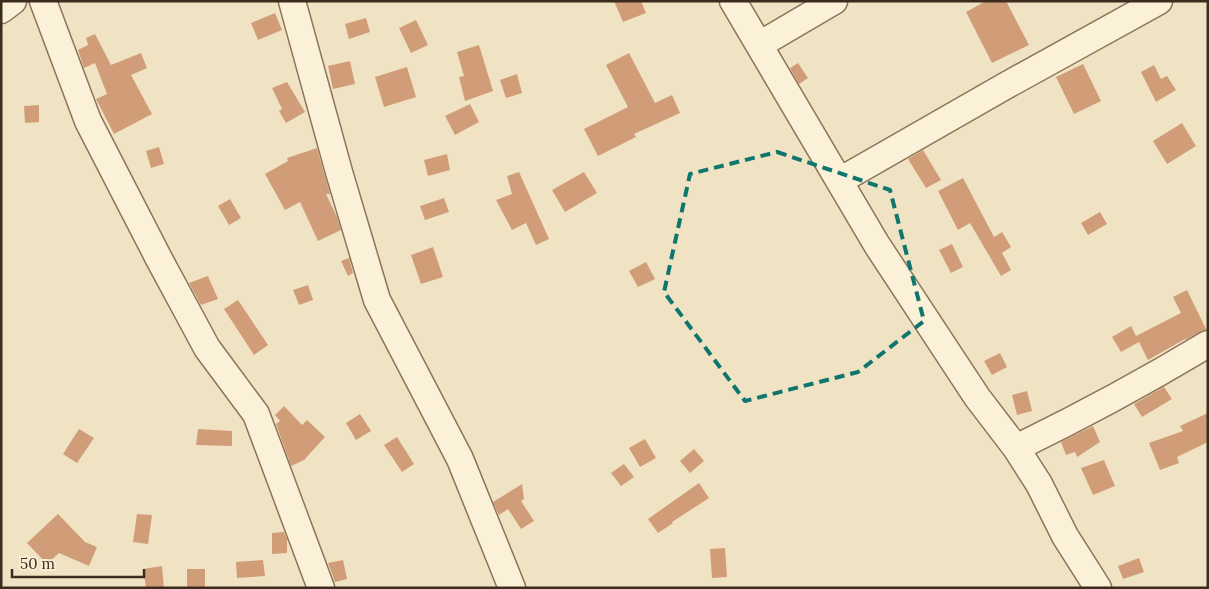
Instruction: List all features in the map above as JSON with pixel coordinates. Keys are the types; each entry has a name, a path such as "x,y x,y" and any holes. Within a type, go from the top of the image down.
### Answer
{"street":[{"path":"1,10 13,1"},
{"path":"43,1 88,120 158,256 207,348 256,414 321,588"},
{"path":"292,1 376,300 460,459 512,588"},
{"path":"733,1 878,245 977,397 1016,448 1039,484 1065,536 1098,588"},
{"path":"759,45 834,1"},
{"path":"840,180 1159,1"},
{"path":"1016,448 1092,410 1208,344"}],"highlighted area":[{"path":"777,152 890,190 924,321 858,372 745,401 664,292 690,174"}],"building":[{"path":"614,1 641,1 646,13 623,22"},
{"path":"986,1 1006,1 1029,45 992,63 966,12"},
{"path":"275,13 282,30 258,40 251,23"},
{"path":"366,18 370,32 349,39 345,24"},
{"path":"416,20 428,45 411,53 399,28"},
{"path":"95,34 111,65 141,53 147,68 131,75 152,114 114,134 96,99 107,94 95,63 84,68 78,50 88,45 86,38"},
{"path":"479,45 493,91 465,101 459,77 464,76 457,52"},
{"path":"629,53 655,103 672,95 680,113 634,134 636,137 598,156 584,129 628,107 606,65"},
{"path":"350,61 355,84 333,89 328,66"},
{"path":"798,63 808,78 799,84 790,68"},
{"path":"1083,64 1101,101 1074,114 1056,77"},
{"path":"1154,65 1161,79 1167,76 1176,90 1156,102 1141,72"},
{"path":"407,67 416,97 384,107 375,77"},
{"path":"517,74 522,93 506,98 500,80"},
{"path":"287,82 305,112 286,123 279,111 282,109 272,88"},
{"path":"470,104 479,122 455,135 445,116"},
{"path":"39,105 39,122 25,123 24,106"},
{"path":"1182,123 1196,146 1167,164 1153,141"},
{"path":"159,147 164,164 151,168 146,151"},
{"path":"317,148 330,194 326,194 341,230 318,241 300,202 285,210 265,174 288,161 287,158"},
{"path":"923,150 941,180 926,188 908,159"},
{"path":"447,154 450,170 428,176 424,160"},
{"path":"519,172 549,239 536,245 526,223 512,230 496,200 512,194 507,176"},
{"path":"584,172 597,193 565,212 552,190"},
{"path":"963,178 994,237 1002,232 1011,247 1002,253 1011,270 1001,276 970,223 958,230 938,191"},
{"path":"444,198 449,212 425,220 420,206"},
{"path":"230,199 241,218 229,225 218,206"},
{"path":"1100,212 1107,224 1088,235 1081,223"},
{"path":"952,244 963,267 951,273 939,250"},
{"path":"433,247 443,277 421,284 411,255"},
{"path":"349,258 353,273 348,276 341,261"},
{"path":"646,262 655,279 638,287 629,271"},
{"path":"208,276 218,299 201,305 189,283"},
{"path":"308,285 313,300 299,305 293,290"},
{"path":"1187,290 1206,329 1148,360 1139,342 1121,352 1112,337 1131,326 1136,336 1181,313 1173,297"},
{"path":"238,300 268,345 254,355 224,309"},
{"path":"1000,353 1007,367 992,375 984,361"},
{"path":"1164,387 1172,399 1142,417 1134,404"},
{"path":"1027,391 1032,411 1017,415 1012,395"},
{"path":"284,406 302,425 307,420 325,437 304,460 291,466 276,424 280,421 275,415"},
{"path":"1208,413 1208,442 1177,457 1179,463 1160,470 1149,443 1183,431 1180,426"},
{"path":"360,414 371,431 356,440 346,423"},
{"path":"1093,426 1100,442 1077,457 1075,452 1066,455 1061,442"},
{"path":"79,429 94,438 77,463 63,454"},
{"path":"198,429 232,431 232,446 196,445"},
{"path":"397,437 414,464 402,472 384,445"},
{"path":"645,439 656,458 640,467 629,448"},
{"path":"694,449 704,461 690,473 680,461"},
{"path":"1104,460 1115,486 1093,495 1081,468"},
{"path":"624,464 634,477 621,486 611,473"},
{"path":"699,483 709,498 658,533 648,519"},
{"path":"522,484 524,499 521,501 534,521 521,529 508,509 499,515 493,502"},
{"path":"58,514 85,542 97,547 89,566 59,553 47,564 27,543"},
{"path":"137,514 152,515 148,544 133,542"},
{"path":"284,532 287,539 287,553 272,554 272,533"},
{"path":"725,548 727,577 712,578 710,549"},
{"path":"1139,558 1144,572 1123,579 1118,566"},
{"path":"263,560 265,576 237,578 236,562"},
{"path":"343,560 347,579 335,582 328,563"},
{"path":"162,566 164,588 146,588 143,569"},
{"path":"187,569 205,569 205,588 187,588"}]}
